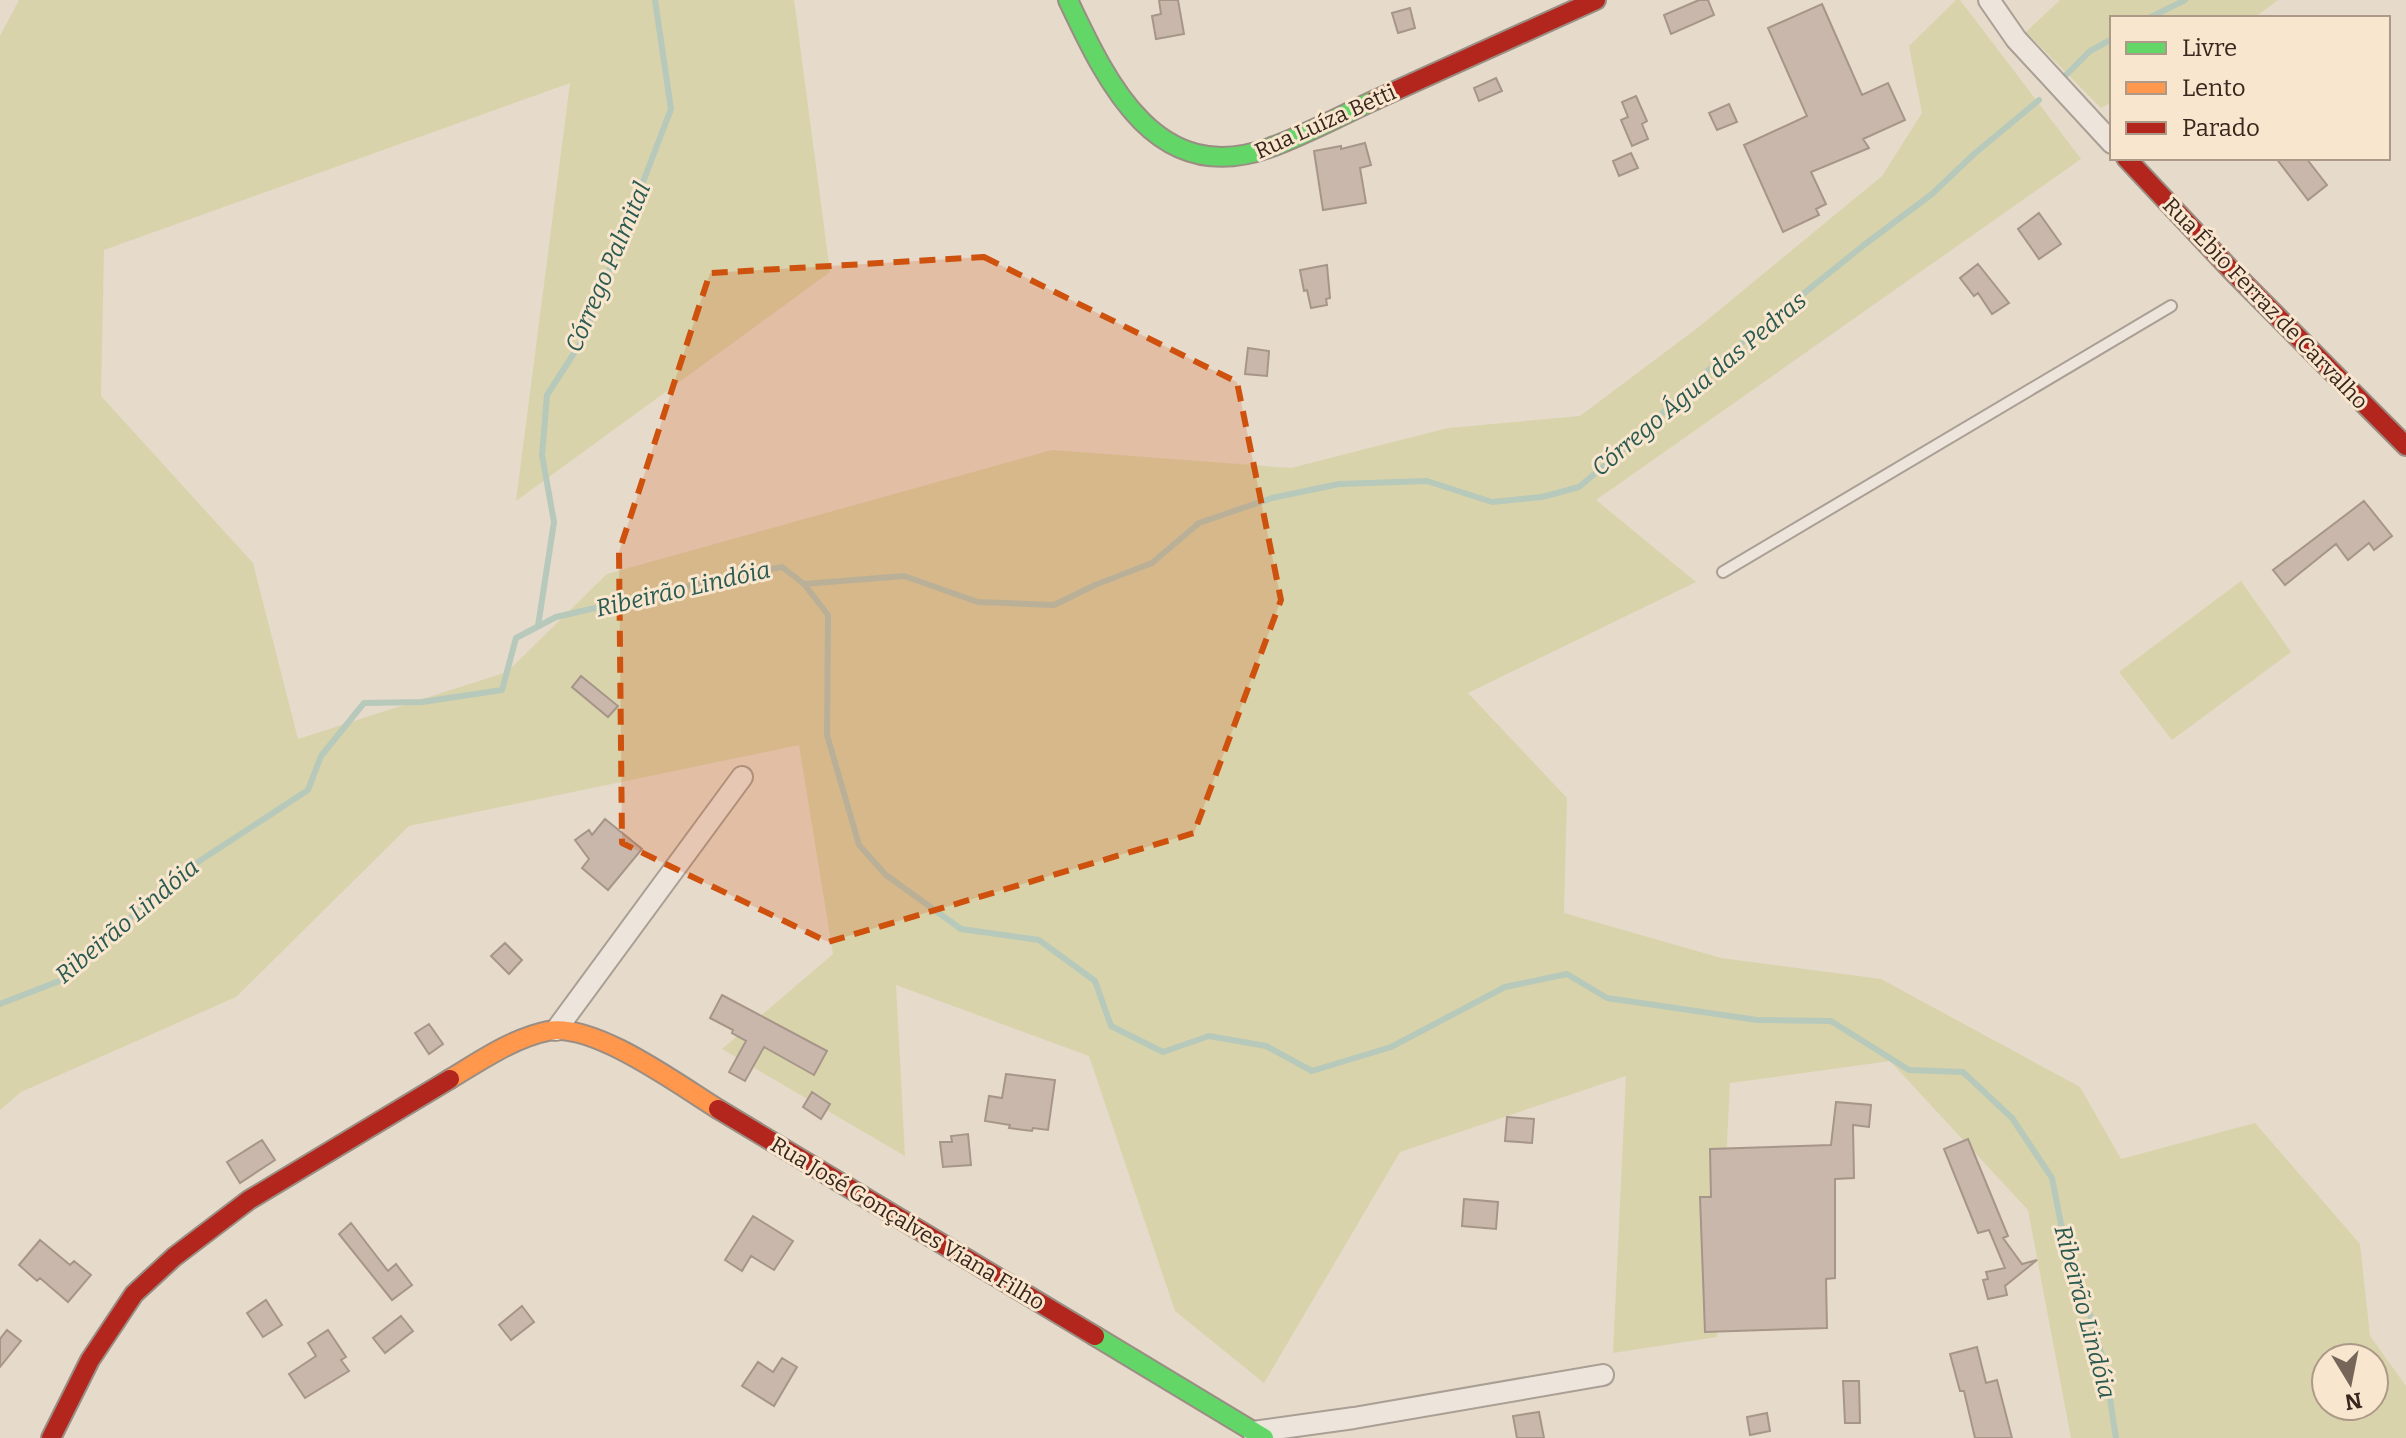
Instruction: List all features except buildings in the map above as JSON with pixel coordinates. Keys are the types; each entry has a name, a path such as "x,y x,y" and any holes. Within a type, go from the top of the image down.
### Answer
{"street":[{"name":"Rua Luíza Betti","path":"1068,0 1118,94 1140,122 1170,146 1204,158 1242,157 1269,148 1596,0"},
{"path":"1989,0 2016,39 2110,141"},
{"name":"Rua Ébio Ferraz de Carvalho","path":"2128,160 2232,271 2406,446"},
{"path":"556,1030 742,777"},
{"name":"Rua José Gonçalves Viana Filho","path":"51,1438 90,1360 134,1294 174,1257 249,1200 480,1061 518,1042 556,1030 593,1037 621,1050 1259,1435 1603,1375"}],"lane":[{"path":"1723,572 2171,306"}],"highlighted area":[{"path":"984,257 1237,382 1281,600 1194,833 828,942 622,843 619,552 710,273"}],"shaded area":[{"path":"19,0 794,0 830,272 516,501 570,83 104,250 101,396 253,563 298,739 507,672 607,574 1052,450 1291,468 1448,428 1580,416 1700,326 1882,176 1922,113 1909,46 1956,0 1960,0 2081,159 1596,500 1696,582 1468,693 1567,798 1564,913 1721,958 1881,979 2080,1087 2121,1159 2255,1123 2360,1244 2370,1336 2374,1342 2310,1342 2310,1422 2390,1422 2390,1364 2406,1386 2406,1438 2071,1438 2028,1210 1890,1061 1730,1083 1717,1337 1613,1353 1626,1076 1400,1152 1264,1383 1175,1311 1089,1056 896,985 905,1156 722,1049 833,954 799,745 409,826 236,997 21,1092 0,1110 0,36"},
{"path":"2060,0 2278,0 2257,16 2110,16 2110,103 2101,108 2026,32"},
{"path":"2241,581 2291,652 2172,740 2119,672"}],"waterway":[{"name":"Córrego Palmital","path":"538,626 554,522 542,455 547,395 582,341 671,109 655,0"},
{"name":"Córrego Água das Pedras","path":"2153,16 2185,0"},
{"name":"Córrego Água das Pedras","path":"2065,76 2090,51 2110,40"},
{"name":"Córrego Água das Pedras","path":"804,584 904,576 978,602 1054,605 1152,563 1199,523 1272,498 1339,484 1427,481 1492,502 1542,497 1579,487 1706,372 1932,194 2039,100"},
{"name":"Ribeirão Lindóia","path":"0,1004 62,980 175,877 308,790 321,756 364,703 422,702 502,690 516,638 556,617 782,567 804,584 828,615 827,735 859,845 886,875 961,929 1039,940 1095,981 1111,1026 1163,1052 1209,1036 1266,1046 1312,1071 1391,1047 1505,987 1567,974 1607,998 1757,1020 1831,1021 1909,1070 1963,1072 2012,1118 2052,1178 2069,1265 2086,1301 2105,1366 2116,1438"}],"traffic: fast":[{"path":"1068,0 1120,95 1142,121 1167,141 1196,154 1230,157 1269,148 1375,100"},
{"path":"1095,1336 1264,1438"}],"traffic: slow":[{"path":"450,1079 522,1039 548,1031 567,1031 612,1045 718,1109"}],"traffic: jam":[{"path":"1375,100 1596,0"},
{"path":"2128,160 2232,271 2406,446"},
{"path":"51,1438 90,1360 134,1294 174,1257 249,1200 450,1079"},
{"path":"718,1109 1095,1336"}]}
